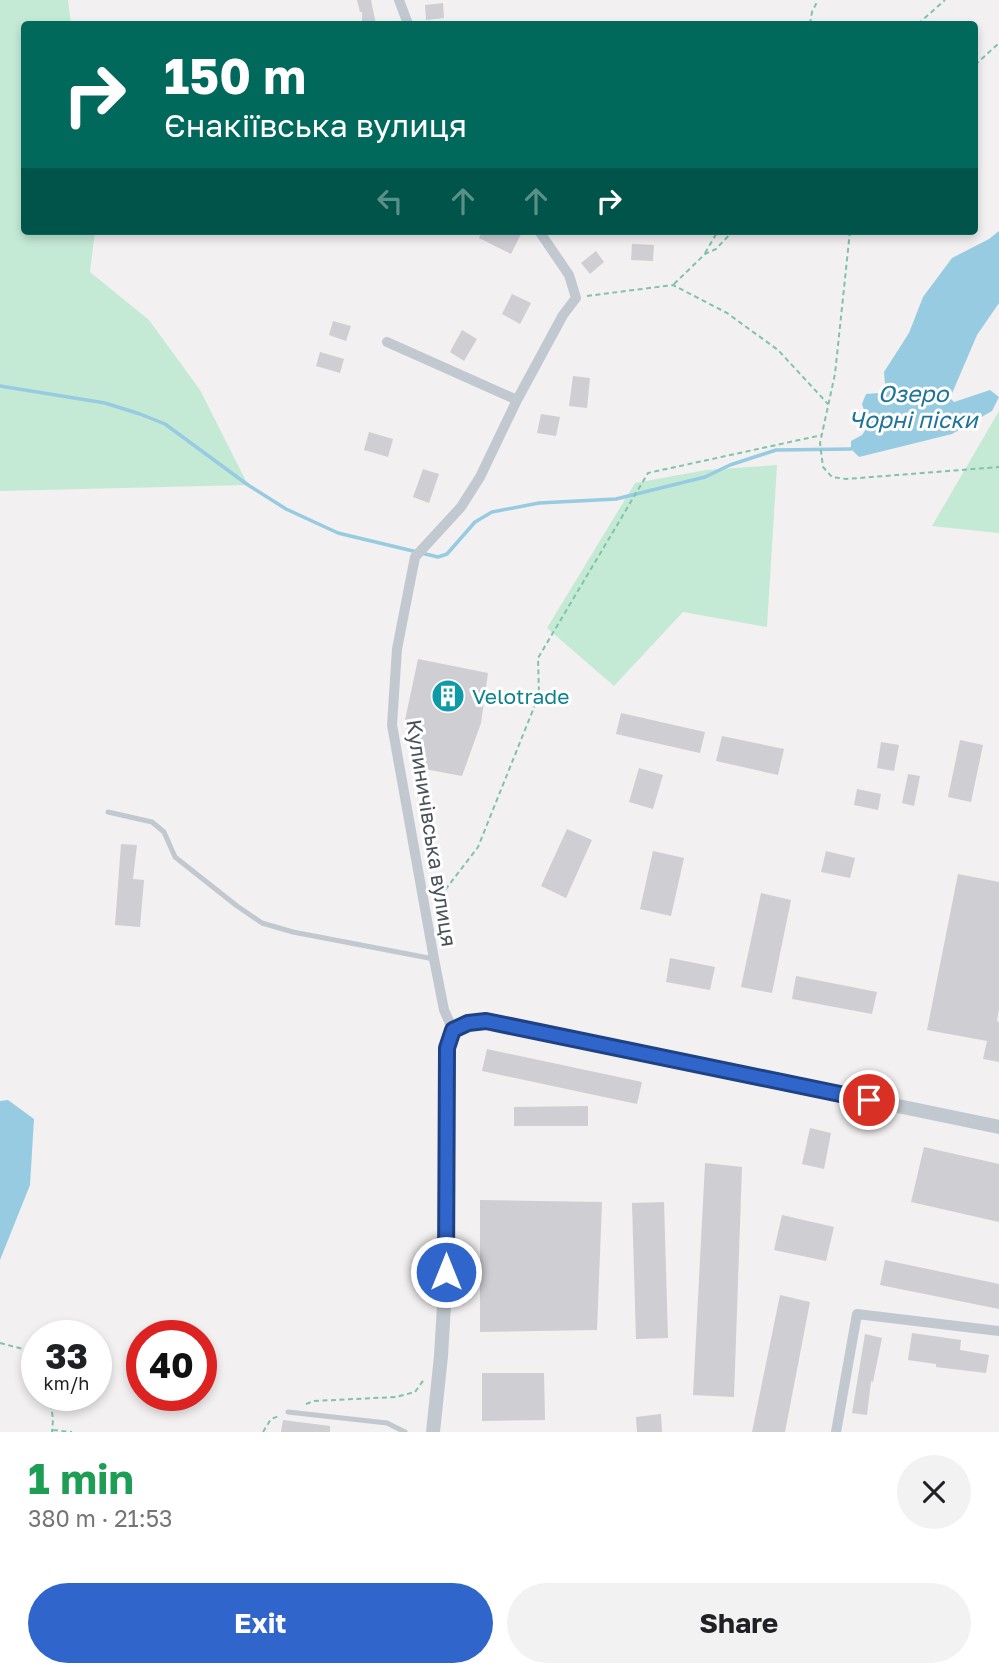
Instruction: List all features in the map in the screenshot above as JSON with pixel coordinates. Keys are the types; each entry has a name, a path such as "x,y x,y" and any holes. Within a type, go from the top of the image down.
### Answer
{"street":[{"path":"399,0 407,21"},
{"path":"387,342 517,400 563,315 576,298 569,275 542,235"},
{"name":"Кулиничівська вулиця","path":"453,1030 444,1010 392,725 397,649 415,556 461,508 480,477 517,400"},
{"path":"433,1432 446,1272 447,1048 453,1030 468,1023 486,1021 999,1127"},
{"path":"836,1432 857,1314 999,1331"}],"lane":[{"path":"108,811 152,822 164,832 175,857 262,923 293,932 434,959"},
{"path":"288,1412 387,1423 405,1432"}],"path":[{"path":"810,21 818,0"},
{"path":"921,21 945,0"},
{"path":"978,62 999,43"},
{"path":"673,285 705,254 716,235"},
{"path":"705,254 716,249 729,235"},
{"path":"850,235 835,374 820,443 823,467 832,477 846,479 999,467"},
{"path":"576,298 673,285 727,313 778,350 828,405"},
{"path":"426,914 478,847 539,695 538,659 648,472 822,435"},
{"path":"0,1343 21,1348"},
{"path":"263,1432 271,1419 314,1401 396,1397 415,1392 428,1374"},
{"path":"51,1411 52,1431 72,1432"}],"green space":[{"path":"0,0 68,0 71,21 21,21 21,235 95,235 90,272 149,320 200,390 248,485 0,491"},
{"path":"999,411 999,533 932,526"},
{"path":"777,465 767,627 683,612 614,686 547,628 635,483 706,470"}],"water":[{"name":"Озеро Чорні піски","path":"999,231 999,303 977,335 950,398 954,402 990,390 999,397 992,411 952,434 859,457 851,449 851,441 862,435 869,425 862,404 866,394 879,393 885,384 884,372 909,333 923,297 952,258"},
{"path":"8,1100 34,1119 30,1185 0,1260 0,1101"}],"building":[{"path":"357,0 371,0 375,21 362,21"},
{"path":"443,3 444,18 426,20 425,5"},
{"path":"480,235 520,235 511,254 479,238"},
{"path":"632,244 654,245 653,261 631,260"},
{"path":"596,251 604,262 590,274 581,263"},
{"path":"512,294 531,303 520,324 502,314"},
{"path":"333,321 351,326 346,341 329,335"},
{"path":"462,330 477,339 464,361 450,352"},
{"path":"320,352 344,359 340,373 316,366"},
{"path":"573,376 590,378 587,408 569,406"},
{"path":"541,414 560,417 556,436 537,433"},
{"path":"369,432 393,439 388,457 364,450"},
{"path":"423,469 439,474 429,503 413,497"},
{"name":"Velotrade","path":"418,659 488,673 481,723 462,776 414,767 405,720"},
{"path":"621,713 705,732 700,753 616,734"},
{"path":"722,736 784,749 778,775 716,761"},
{"path":"960,740 983,745 971,802 948,797"},
{"path":"881,742 899,745 894,771 877,768"},
{"path":"639,768 663,775 653,809 629,802"},
{"path":"908,774 920,776 914,806 902,803"},
{"path":"857,789 881,794 878,810 854,805"},
{"path":"567,829 592,840 566,898 541,886"},
{"path":"121,844 137,845 133,879 144,880 140,927 115,925"},
{"path":"653,851 684,858 671,916 640,909"},
{"path":"826,851 855,858 850,878 821,872"},
{"path":"958,874 999,882 999,1062 983,1059 987,1041 927,1030"},
{"path":"761,893 791,900 772,993 741,987"},
{"path":"670,958 715,967 710,990 666,982"},
{"path":"796,976 877,992 872,1014 792,999"},
{"path":"487,1049 642,1082 637,1104 482,1071"},
{"path":"588,1106 588,1126 514,1126 514,1107"},
{"path":"810,1128 831,1133 824,1169 802,1164"},
{"path":"924,1147 999,1164 999,1222 911,1202"},
{"path":"705,1163 742,1167 734,1397 693,1395"},
{"path":"480,1200 602,1202 597,1330 480,1332"},
{"path":"664,1202 668,1338 636,1339 632,1203"},
{"path":"782,1215 834,1227 826,1261 774,1250"},
{"path":"885,1260 999,1284 999,1309 880,1285"},
{"path":"780,1295 810,1302 785,1432 752,1432"},
{"path":"912,1333 961,1340 960,1350 989,1355 986,1373 936,1367 936,1364 908,1360"},
{"path":"865,1334 882,1338 873,1382 871,1381 867,1415 852,1413"},
{"path":"482,1373 544,1373 545,1420 482,1421"},
{"path":"661,1414 662,1432 637,1432 636,1417"},
{"path":"283,1420 330,1426 330,1432 281,1432"}],"waterway":[{"path":"0,386 105,403 140,414 165,424 248,485 286,509 338,533 438,557 447,554 475,522 492,512 539,503 616,499 705,477 730,465 776,450 851,449"}],"place":[{"name":"Velotrade","path":"448,696"}],"route":[{"path":"446,1272 447,1048 453,1030 468,1023 486,1021 869,1100"}]}
